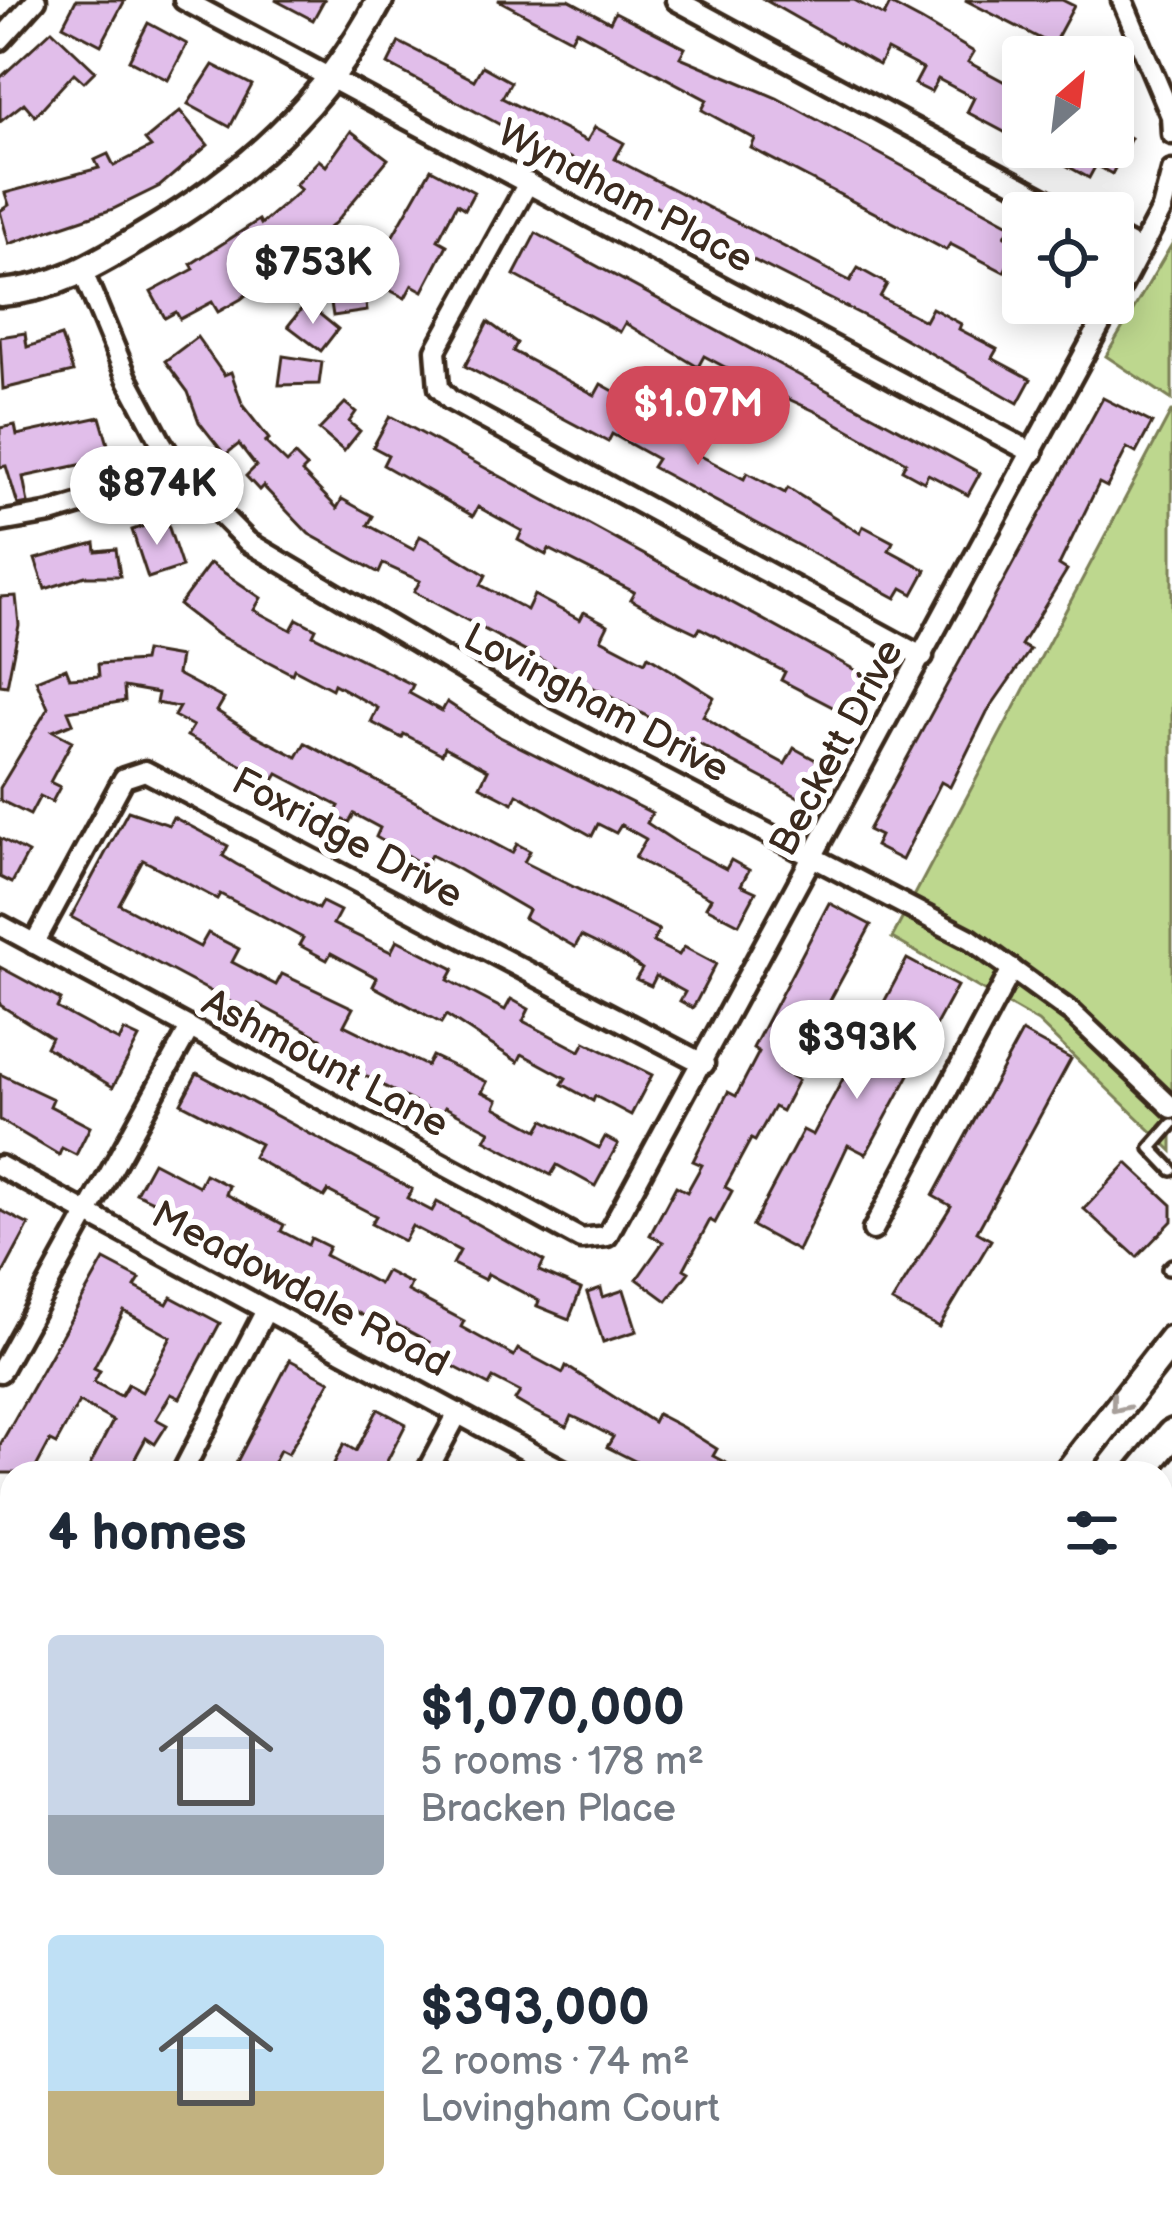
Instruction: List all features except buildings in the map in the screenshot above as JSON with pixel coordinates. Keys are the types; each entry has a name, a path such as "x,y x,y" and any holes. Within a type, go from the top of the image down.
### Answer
{"main road":[{"path":"1077,1461 1172,1340"},
{"path":"1150,1461 1172,1434"}],"street":[{"path":"0,40 36,0"},
{"name":"Wyndham Place","path":"184,0 1034,453"},
{"path":"0,293 51,286 83,272 218,192 271,147 334,80 380,0"},
{"path":"676,0 1032,192"},
{"path":"1122,0 1171,116 1172,134"},
{"name":"Beckett Drive","path":"1134,260 1162,208 1172,171"},
{"path":"528,183 436,350 439,388 450,400 923,657"},
{"path":"1134,247 1139,250"},
{"name":"Lovingham Drive","path":"83,272 127,378 181,473 248,542 321,590 542,716 970,939 1072,1013 1172,1108"},
{"name":"Beckett Drive","path":"616,1222 1101,324"},
{"path":"0,523 51,513 181,473"},
{"name":"Foxridge Drive","path":"34,944 124,778 145,771 704,1064"},
{"name":"Ashmount Lane","path":"0,926 581,1240 607,1236 616,1222"},
{"path":"873,1230 1012,969"},
{"path":"0,1372 91,1215 190,1028"},
{"name":"Meadowdale Road","path":"0,1166 546,1461"},
{"path":"188,1461 266,1310"},
{"path":"433,1461 458,1414"}],"lane":[{"path":"1172,1124 1151,1148 1172,1170"}],"green space":[{"path":"1172,244 1172,400 1106,356 1125,324 1134,324 1134,308"},
{"path":"1172,410 1172,1151 1038,1022 892,938"}]}
